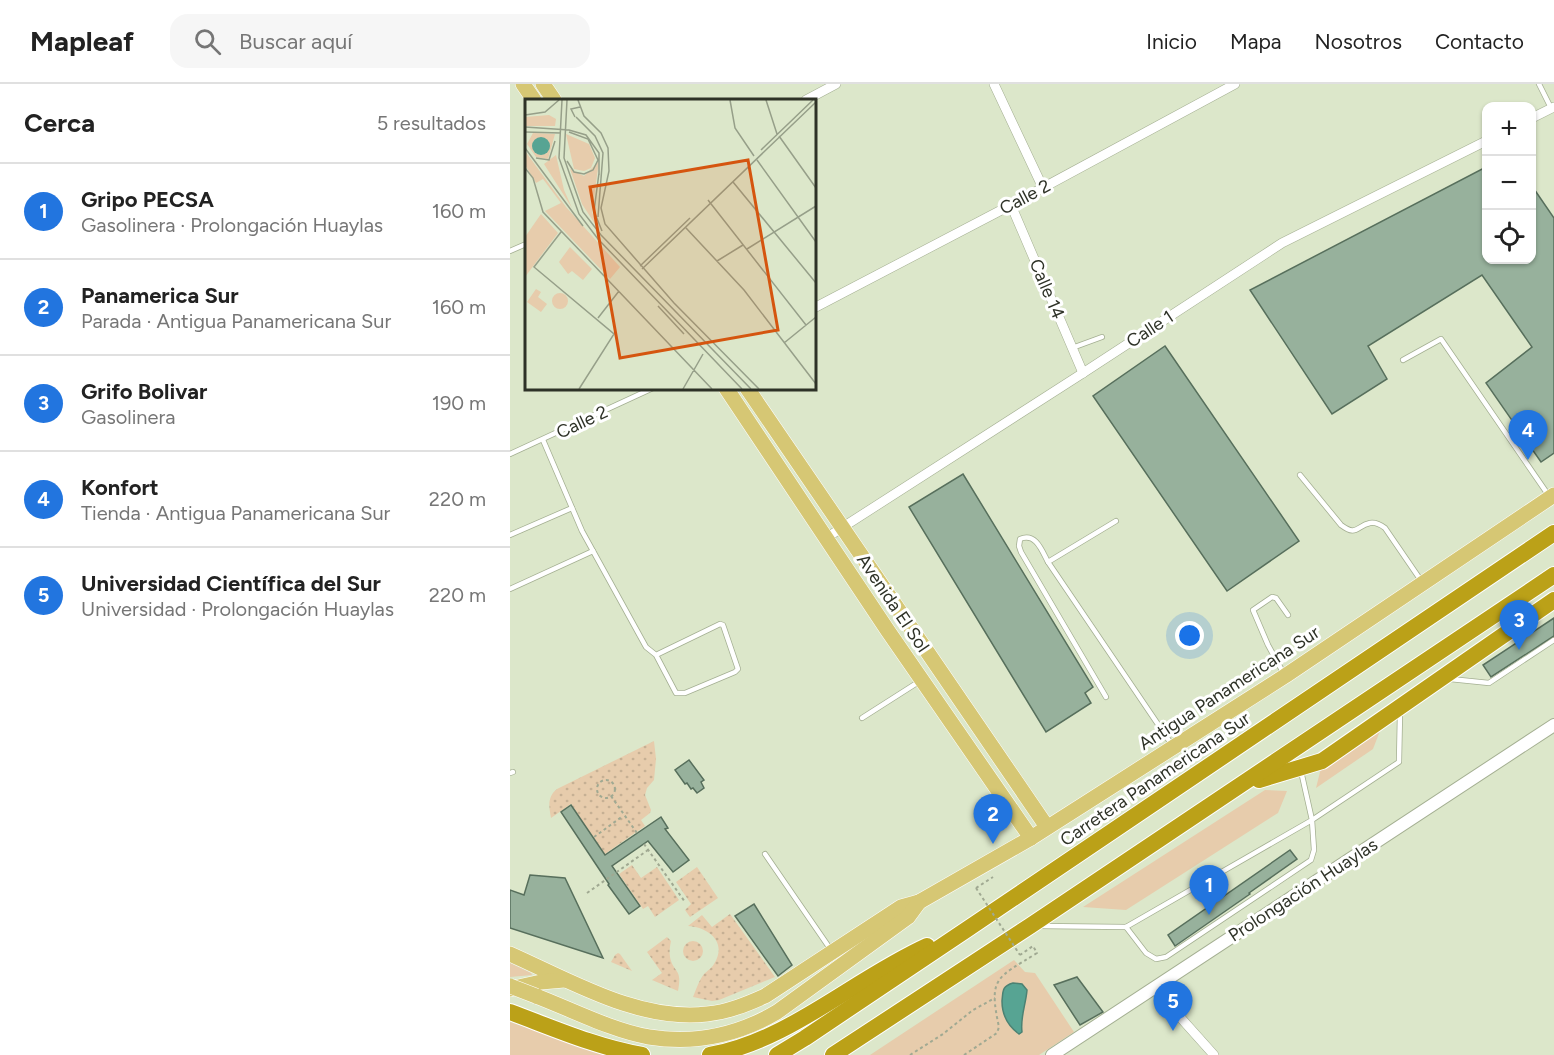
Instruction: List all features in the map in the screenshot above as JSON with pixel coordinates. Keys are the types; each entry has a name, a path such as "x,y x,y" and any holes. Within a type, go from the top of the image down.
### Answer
{"highway":[{"name":"Carretera Panamericana Sur","path":"777,1055 1554,533"},
{"path":"833,1055 1554,575"},
{"path":"1241,785 1322,761 1554,600"},
{"path":"710,1055 746,1046 773,1035 899,959 966,930"},
{"path":"510,1012 611,1048 642,1055"}],"main road":[{"path":"522,84 533,99"},
{"path":"543,84 553,99"},
{"name":"Avenida El Sol","path":"727,390 1031,838"},
{"name":"Avenida El Sol","path":"748,390 1047,827"},
{"name":"Antigua Panamericana Sur","path":"510,954 610,998 642,1009 676,1014 710,1014 746,1005 765,996 901,907 919,902 1031,838 1285,676 1552,497"},
{"name":"Antigua Panamericana Sur","path":"510,987 608,1025 647,1037 686,1040 722,1035 754,1024 777,1012 908,917 919,902"},
{"path":"510,987 556,979 567,980"}],"street":[{"path":"808,99 836,84"},
{"path":"994,84 1043,188"},
{"name":"Calle 2","path":"816,307 1011,206 1235,84"},
{"path":"1536,116 1553,108"},
{"name":"Calle 1","path":"826,538 1282,243 1482,143"},
{"name":"Calle 14","path":"1011,206 1083,373"},
{"name":"Prolongación Huaylas","path":"1052,1055 1554,725"},
{"path":"1154,988 1214,1055"}],"lane":[{"path":"1539,84 1553,108"},
{"path":"510,251 525,244"},
{"path":"1072,348 1102,337"},
{"path":"1403,360 1441,339 1552,497"},
{"name":"Calle 2","path":"510,454 649,390"},
{"path":"543,440 593,551 646,647 656,655 675,693 685,693 738,669 723,625 720,624 656,655"},
{"path":"1300,475 1341,525 1348,530 1357,530 1370,523 1385,528 1423,584"},
{"path":"510,535 572,508"},
{"path":"1048,562 1116,521"},
{"path":"1106,697 1021,552 1020,539 1026,536 1035,540 1173,747"},
{"path":"510,589 593,551"},
{"path":"1285,676 1253,610 1272,597 1276,598 1288,615"},
{"path":"1441,678 1489,683 1554,640"},
{"path":"862,718 922,680"},
{"path":"1030,926 1126,927 1312,820 1399,762 1400,707"},
{"path":"1126,927 1146,953 1156,959 1166,957 1311,860 1314,850 1312,820 1300,768"},
{"path":"765,854 832,952"}],"path":[{"path":"606,780 614,785 611,796 606,798 598,794 597,786 600,782 606,780"},
{"path":"611,796 637,833"},
{"path":"594,837 624,815"},
{"path":"644,844 685,902"},
{"path":"587,892 648,850"},
{"path":"964,1055 997,1033 999,1027 994,991 999,978 1037,953 1033,946 1020,955 976,888 993,878"},
{"path":"910,1055 943,1034 973,1010 995,998"}],"shaded area":[{"path":"1383,723 1373,749 1316,788 1321,768"},
{"path":"654,741 656,759 654,780 647,788 645,795 651,810 641,820 645,826 605,854 571,804 551,818 550,799 557,789"},
{"path":"1265,790 1287,791 1278,813 1126,910 1083,907"},
{"path":"632,865 641,878 657,867 679,900 655,917 648,906 643,909 619,874"},
{"path":"697,867 718,898 690,917 685,910 691,904 676,882"},
{"path":"730,914 775,977 719,1000 693,997 702,976 714,964 719,949 714,937 709,933 688,926 702,915 712,927"},
{"path":"667,937 671,941 671,962 679,978 678,991 652,980 662,973 647,952"},
{"path":"693,941 700,944 703,951 700,958 693,961 686,958 683,951 686,944"},
{"path":"618,953 620,954 632,971 611,962"},
{"path":"1014,960 1025,972 1035,973 1074,1032 1039,1055 870,1055"},
{"path":"510,963 531,973 532,975 510,977"},
{"path":"510,1022 596,1051 609,1055 510,1055"}],"water":[{"path":"1013,983 1022,984 1027,990 1022,1032 1019,1034 1004,1015 1002,1006 1004,989"}],"building":[{"path":"1482,169 1482,264 1536,264 1536,192 1554,218 1554,453 1541,462 1486,383 1532,347 1482,275 1368,346 1387,379 1332,414 1250,290"},
{"path":"1165,346 1299,541 1227,591 1093,396"},
{"path":"963,474 1093,687 1085,693 1091,703 1046,732 909,507"},
{"path":"1554,618 1554,636 1491,677 1483,665"},
{"path":"689,760 704,780 701,782 704,788 697,793 687,783 685,784 675,770"},
{"path":"571,805 605,855 661,817 668,828 665,829 689,860 673,872 648,841 612,866 640,906 629,914 561,812"},
{"path":"1290,850 1297,859 1175,946 1168,935"},
{"path":"530,875 565,878 603,958 510,928 510,890 524,895"},
{"path":"754,904 792,965 778,976 735,916"},
{"path":"1077,977 1103,1012 1080,1025 1054,985"}],"place":[{"name":"Konfort","path":"1528,460"},
{"name":"Grifo Bolivar","path":"1519,650"},
{"name":"Panamerica Sur","path":"993,844"},
{"name":"Gripo PECSA","path":"1209,915"},
{"name":"Universidad Científica del Sur","path":"1173,1031"}]}
